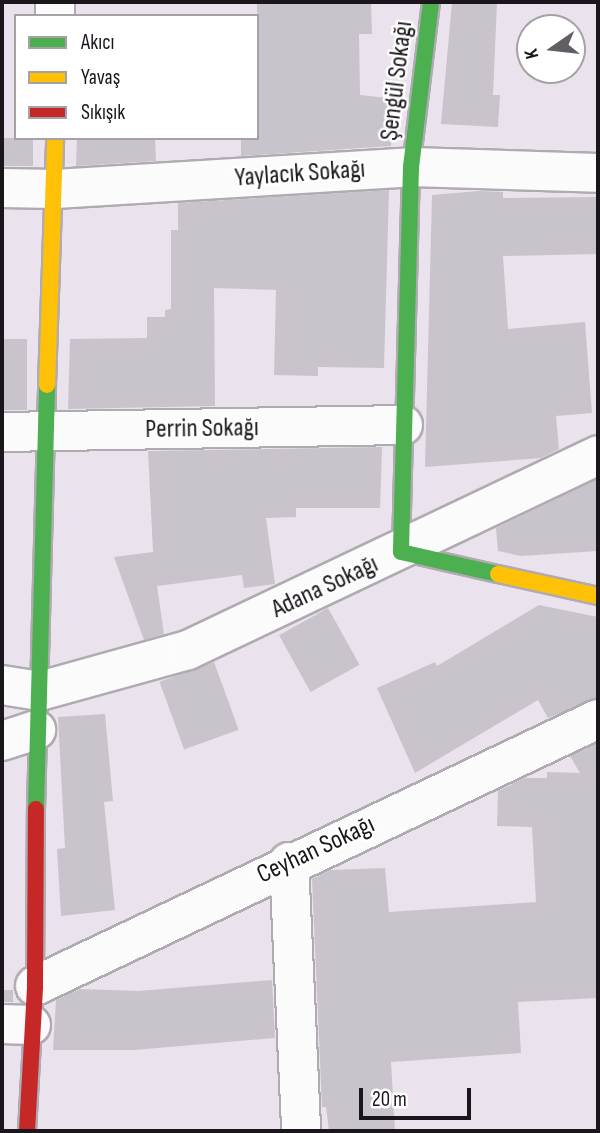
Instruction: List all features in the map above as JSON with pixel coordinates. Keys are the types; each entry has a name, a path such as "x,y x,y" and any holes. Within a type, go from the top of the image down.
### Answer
{"street":[{"name":"Şengül Sokağı","path":"401,552 411,167 431,2"},
{"path":"27,1131 17,1024 35,986 19,736 40,691 55,140"},
{"name":"Yaylacık Sokağı","path":"2,188 55,189 411,167 598,173"},
{"name":"Perrin Sokağı","path":"2,432 403,425"},
{"name":"Adana Sokağı","path":"40,691 188,650 401,552 598,455"},
{"path":"401,552 598,596"},
{"path":"2,685 40,691"},
{"name":"Ceyhan Sokağı","path":"35,986 289,862 598,719"},
{"path":"289,862 301,1131"}],"building":[{"path":"257,2 371,2 372,34 359,34 360,95 397,99 391,146 241,156 241,140 259,140"},
{"path":"452,2 497,2 493,95 500,95 498,127 441,124"},
{"path":"2,138 33,140 33,166 2,166"},
{"path":"77,140 155,140 156,161 76,166"},
{"path":"389,190 384,368 318,367 318,376 274,375 276,290 214,288 215,406 68,409 70,339 147,338 147,317 165,317 165,310 171,309 171,230 178,230 178,203"},
{"path":"503,192 503,198 598,197 598,254 503,256 508,329 585,322 592,413 556,416 559,449 541,458 425,467 432,195"},
{"path":"2,339 27,339 27,410 2,410"},
{"path":"382,447 380,508 296,508 296,517 266,518 275,584 244,588 242,575 157,586 164,634 144,640 114,557 153,552 148,451"},
{"path":"598,479 598,551 521,556 498,551 496,528"},
{"path":"539,605 598,617 598,697 548,718 538,700 415,773 377,688 435,662 437,666"},
{"path":"328,608 360,665 311,692 279,635"},
{"path":"214,662 239,730 184,749 159,682"},
{"path":"105,714 113,801 104,802 115,910 61,916 57,849 65,848 58,717"},
{"path":"598,743 598,998 518,1002 521,1053 391,1062 395,1131 329,1131 326,1107 322,1107 312,879 331,870 385,868 389,912 536,902 532,827 497,826 498,791 525,778 547,778 547,772 580,773 570,756"},
{"path":"272,980 275,1038 134,1050 53,1050 56,1000 80,989 138,991"},
{"path":"2,990 13,990 13,1002 2,1002"}],"traffic: fast":[{"path":"431,2 411,167 401,552 498,574"},
{"path":"36,809 47,385"}],"traffic: slow":[{"path":"47,385 55,140"},
{"path":"498,574 598,596"}],"traffic: jam":[{"path":"27,1131 35,986 36,809"}]}
